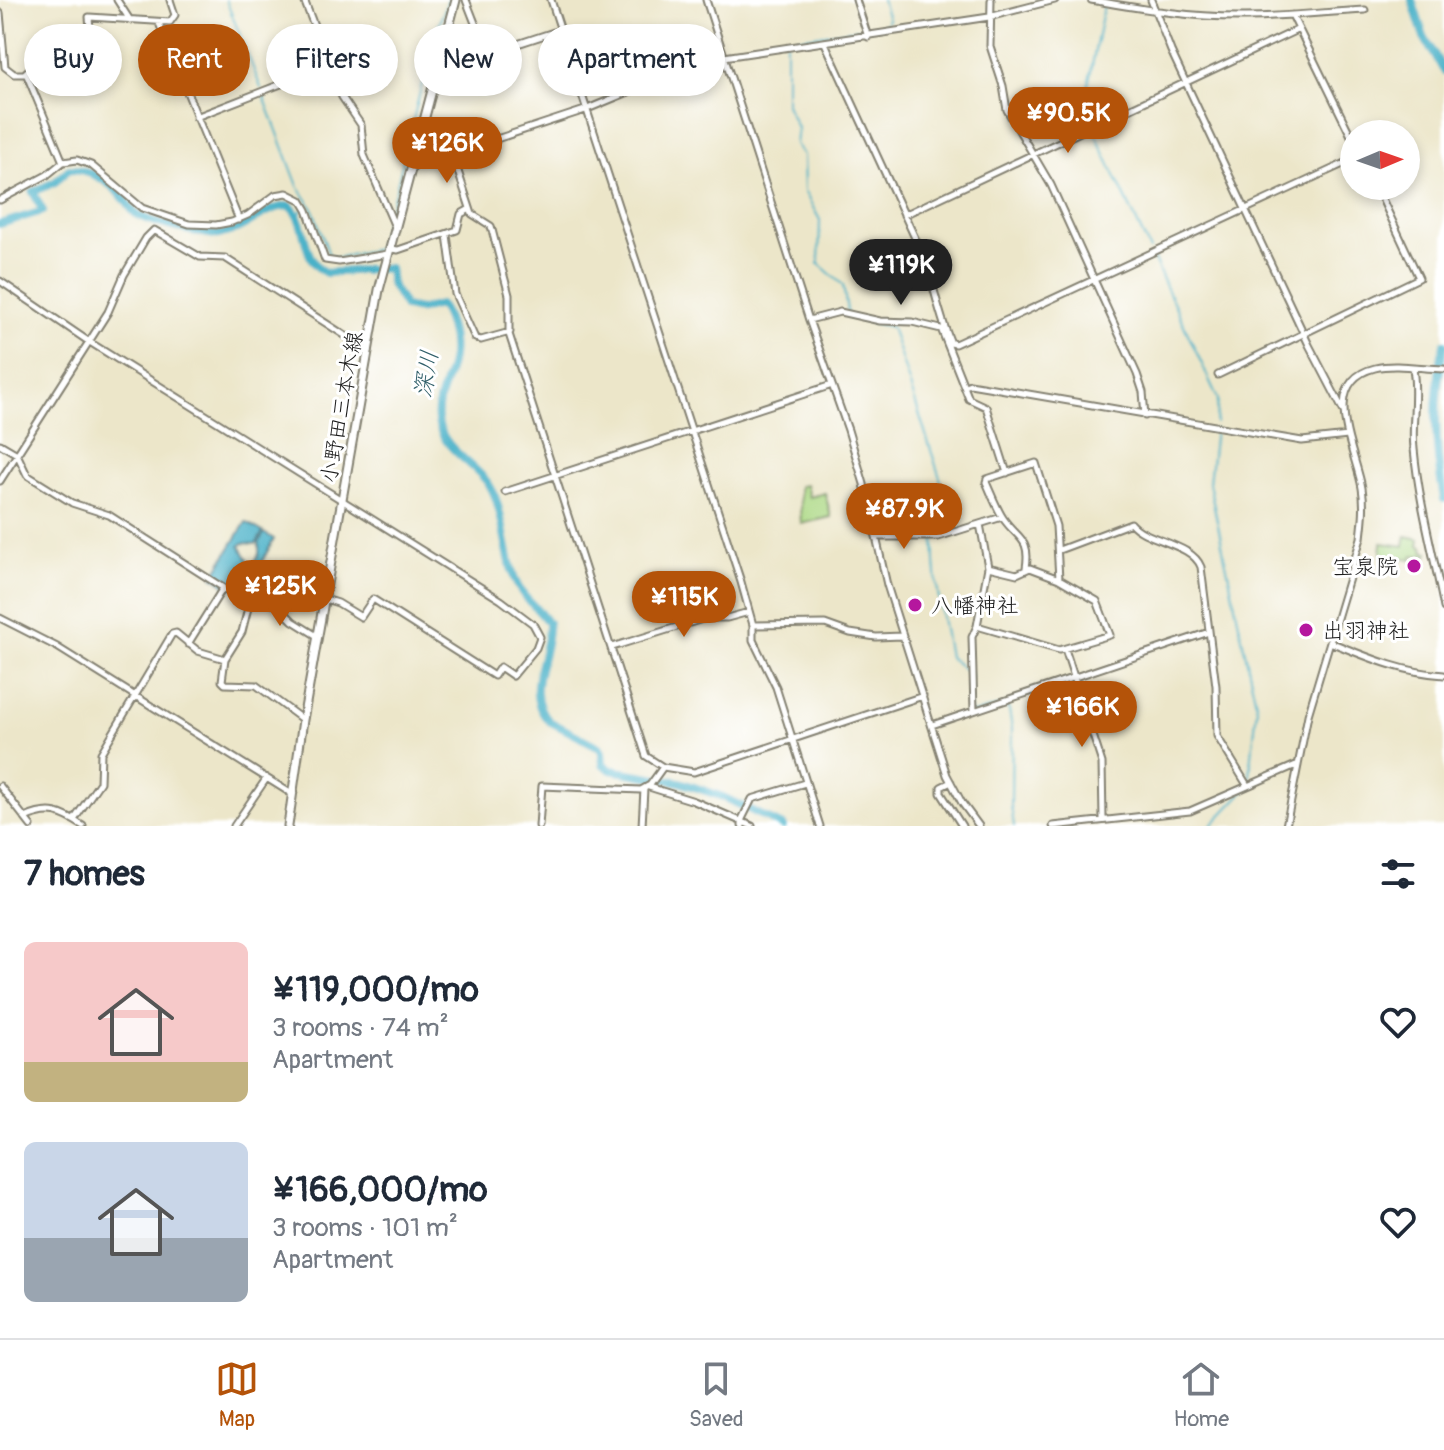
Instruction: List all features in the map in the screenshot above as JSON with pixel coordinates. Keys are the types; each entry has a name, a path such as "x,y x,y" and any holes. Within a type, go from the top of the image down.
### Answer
{"main road":[{"name":"小野田三本木線","path":"450,24 456,0"},
{"name":"小野田三本木線","path":"288,826 303,720 384,273 432,96"}],"street":[{"path":"117,0 131,20"},
{"path":"90,24 89,17 159,23 173,20 175,15 170,0"},
{"path":"304,0 314,24"},
{"path":"466,0 475,24"},
{"path":"551,0 558,24"},
{"path":"706,0 714,24"},
{"path":"856,0 868,37"},
{"path":"991,0 989,17 993,59 1003,86 1007,110 1051,185 1137,374 1143,392 1145,416"},
{"path":"725,57 989,17 1055,0"},
{"path":"1091,0 1153,11 1210,16 1365,10"},
{"path":"1151,0 1153,11 1344,412 1362,485 1364,511 1361,538 1308,715 1286,826"},
{"path":"0,13 5,67 14,74 24,73"},
{"path":"1292,15 1343,120"},
{"path":"159,23 239,220"},
{"path":"904,215 1299,29"},
{"path":"825,43 933,279 944,331 970,400 986,407 1007,473"},
{"path":"725,60 864,484 902,636 951,782 979,826"},
{"path":"196,117 266,90"},
{"path":"36,96 63,162"},
{"path":"342,96 361,125 367,163 396,229"},
{"path":"581,96 749,612 753,640 776,687 820,826"},
{"path":"414,166 619,96"},
{"path":"452,153 470,209 476,218 491,226 509,295 510,332 645,753 663,767 694,772 923,696"},
{"path":"0,200 47,175 63,162 85,161 142,208 159,211 182,222 216,225 239,220 275,195 287,193 301,200 307,210 325,260 339,262 398,250 447,235 457,230 461,214 470,209"},
{"path":"809,320 831,313 847,313 880,321 912,322 944,331 951,343 955,344 1340,165"},
{"path":"1218,375 1419,278 1383,200"},
{"path":"0,481 108,312 138,250 154,230 200,257 225,258 369,351"},
{"path":"447,235 455,294 475,338 481,340 510,332"},
{"path":"0,281 87,337 88,341 501,600 533,624 540,637 536,648 513,676 500,667 494,676 373,599 361,617 325,599"},
{"path":"1344,412 1349,386 1361,373 1379,367 1444,369"},
{"path":"1413,369 1417,388 1413,426 1415,459 1444,608"},
{"path":"965,386 970,384 1302,441 1348,436"},
{"path":"505,492 832,385"},
{"path":"0,444 17,454 23,469 32,478 78,506 109,515 241,598 277,605 293,621 319,637"},
{"path":"988,567 1017,574 1026,568 1029,552 1021,536 1002,517 986,482 1036,463 1056,526 1059,579"},
{"path":"876,537 934,537 1002,517"},
{"path":"1059,550 1131,523 1138,531 1152,534 1194,557 1201,567 1216,686 1217,736 1249,784"},
{"path":"973,711 972,637 977,626 988,567 980,524"},
{"path":"977,626 1053,649 1065,649 1110,635 1097,601 1059,579 1026,568"},
{"path":"188,644 223,588"},
{"path":"250,600 242,632 225,659 222,681 225,684 256,685 303,720"},
{"path":"612,647 706,618 727,618 749,612"},
{"path":"0,618 44,640 292,794"},
{"path":"753,625 825,624 850,633 876,637 902,636"},
{"path":"932,725 1209,632"},
{"path":"74,820 100,782 101,753 172,634 176,633 198,651 225,659"},
{"path":"1330,642 1378,662 1444,675"},
{"path":"1065,649 1102,763 1103,819"},
{"path":"1053,826 1190,811 1297,764"},
{"path":"642,826 648,787 663,767"},
{"path":"234,826 266,779"},
{"path":"951,782 941,787 941,793 962,826"},
{"path":"742,821 751,801 805,783"},
{"path":"0,786 31,826"},
{"path":"539,826 542,786 626,790 648,787 694,801 752,826"},
{"path":"25,818 45,812 64,814 83,826"}],"green space":[{"path":"806,485 809,497 825,493 831,517 801,524 799,486"},
{"path":"1406,536 1420,539 1419,545 1423,546 1424,552 1428,552 1427,556 1413,555 1412,559 1381,555 1382,543 1404,546"}],"water":[{"path":"246,522 263,532 256,544 243,543 240,546 249,561 231,590 213,576"},
{"path":"264,533 274,539 257,571 251,569 259,554 259,543"}],"waterway":[{"path":"226,0 261,88"},
{"path":"263,94 298,186 313,209 329,255 336,258 377,249 396,189 432,43 448,0"},
{"path":"882,0 888,19 886,25 786,40 786,104 797,128 795,144 803,155 804,191 820,220 819,264 843,285 848,317 891,327 953,518 953,523 935,529 934,545 938,594 949,657 970,674 969,715 1004,705 1009,710 1014,826"},
{"path":"1412,0 1424,37 1444,71"},
{"path":"1091,123 1084,106 1104,5"},
{"path":"1093,129 1150,250"},
{"name":"深川","path":"0,224 43,211 33,192 55,182 69,169 85,171 100,178 115,189 138,215 209,234 230,232 269,211 290,206 300,222 312,260 326,273 389,268 391,284 405,307 420,310 439,305 448,323 452,354 440,398 438,421 446,441 490,486 498,506 515,580 548,623 537,686 541,710 549,721 599,747 603,764 611,770 680,782 723,797 783,826"},
{"path":"298,217 303,208"},
{"path":"1152,256 1218,399 1216,423"},
{"path":"1444,344 1436,422 1444,499"},
{"path":"1215,429 1209,483 1257,708 1249,784"},
{"path":"1211,826 1246,789"}],"place":[{"name":"宝泉院","path":"1414,566"},
{"name":"八幡神社","path":"915,605"},
{"name":"出羽神社","path":"1306,630"}]}
